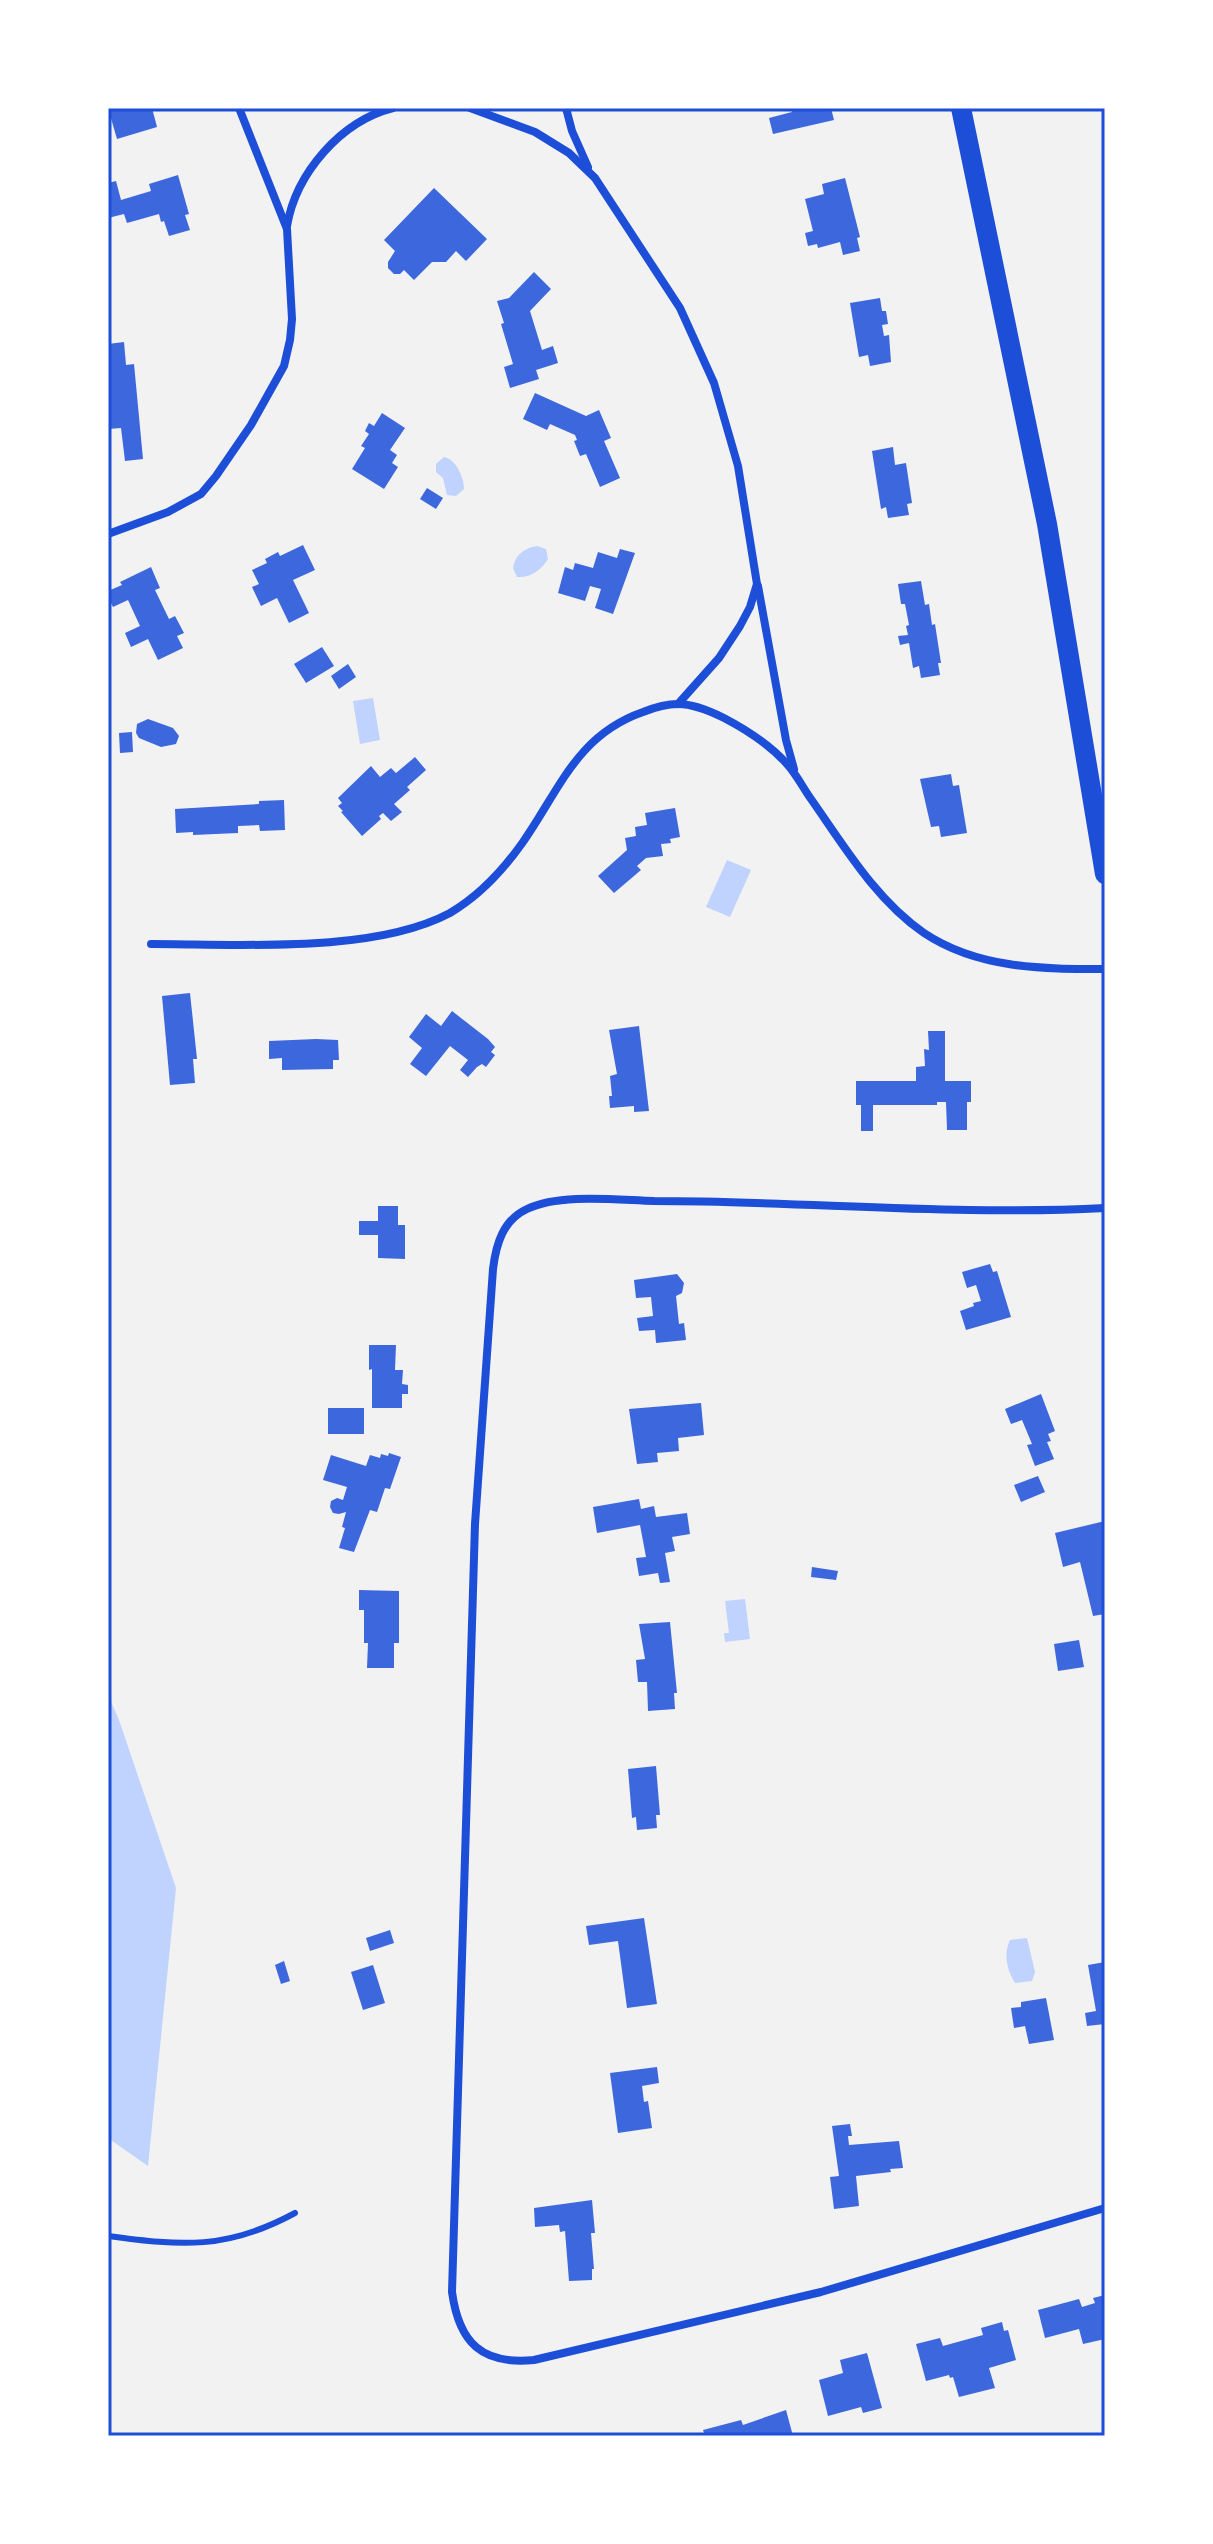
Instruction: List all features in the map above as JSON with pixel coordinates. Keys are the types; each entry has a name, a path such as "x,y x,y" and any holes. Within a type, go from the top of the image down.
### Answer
{"main road":[{"path":"961,108 1041,494 1105,874"}],"street":[{"path":"239,108 287,229"},
{"path":"108,534 161,516 201,494 222,468 271,393 284,366 291,331 287,229 292,206 302,184 327,149 352,127 393,108"},
{"path":"470,108 535,132 569,153 595,178"},
{"path":"566,108 576,142 595,178 680,308 707,365 724,413 738,466 786,740 797,777"},
{"path":"678,704 719,658 750,607 757,584"},
{"path":"151,944 310,943 386,935 433,921 461,905 496,875 521,845 582,752 603,731 650,709 678,704 712,712 745,729 778,755 881,893 924,933 967,953 1000,963 1026,967 1105,969"},
{"path":"1105,1208 993,1210 564,1200 528,1208 507,1224 499,1241 493,1269 475,1524 452,2292 461,2327 478,2349 506,2361 534,2360 821,2292 1105,2208"}],"lane":[{"path":"108,2236 171,2244 215,2242 251,2234 295,2213"}],"water":[{"path":"444,457 456,466 463,480 464,489 456,496 447,495 443,478 436,472 436,464"},
{"path":"537,546 546,549 548,559 535,572 517,577 513,568 516,559 524,550"},
{"path":"373,698 380,740 360,744 353,701"},
{"path":"727,860 751,870 730,917 706,907"},
{"path":"745,1599 750,1639 725,1642 724,1633 729,1633 725,1601"},
{"path":"108,1695 176,1888 148,2166 108,2138"},
{"path":"1027,1938 1035,1972 1032,1981 1015,1983 1007,1962 1008,1946 1010,1940"}],"building":[{"path":"108,108 152,108 157,127 117,139"},
{"path":"791,108 831,108 834,120 773,134 769,118 792,112"},
{"path":"178,175 189,214 185,215 190,230 169,236 159,214 127,223 124,214 108,218 108,183 116,181 121,200 151,191 149,184"},
{"path":"845,178 860,237 857,238 860,251 843,255 840,242 818,248 817,244 808,246 805,233 813,231 805,199 824,194 822,184"},
{"path":"434,188 487,239 466,261 456,251 446,262 432,262 414,280 404,270 394,274 388,268 388,262 395,251 384,240"},
{"path":"534,272 551,289 530,311 542,350 553,346 558,363 536,370 539,379 510,388 504,367 513,364 497,301 509,298"},
{"path":"880,298 882,311 886,311 888,324 882,325 884,336 889,335 891,362 870,366 868,355 859,357 850,303"},
{"path":"124,342 126,365 134,364 143,459 125,461 121,428 108,429 108,344"},
{"path":"535,393 586,416 599,410 611,438 604,441 620,478 600,487 586,454 580,456 575,435 550,424 547,430 523,419"},
{"path":"382,413 405,428 390,450 397,455 392,463 398,467 384,489 352,469 365,448 361,446 369,434 365,431 369,423 374,426"},
{"path":"893,447 895,465 906,463 912,503 907,504 909,515 888,518 886,507 881,509 872,451"},
{"path":"427,488 443,498 436,509 420,499"},
{"path":"303,545 315,570 293,580 309,613 289,623 277,598 261,606 252,587 259,584 252,570 267,563 265,559 278,552 280,556"},
{"path":"620,549 635,553 613,614 595,608 601,589 590,586 585,601 558,593 565,567 573,570 575,563 593,568 598,552 617,558"},
{"path":"151,567 160,588 155,590 169,619 175,616 184,633 177,636 183,648 158,660 148,639 131,647 125,633 140,626 128,600 113,607 108,597 108,591 122,585 120,582"},
{"path":"921,581 925,605 929,604 932,625 935,624 941,663 938,663 940,675 921,678 919,666 913,668 909,643 900,645 898,636 908,635 906,626 909,625 898,584"},
{"path":"322,647 334,666 306,683 294,664"},
{"path":"348,664 356,677 339,689 331,676"},
{"path":"148,719 173,728 179,736 176,744 161,747 139,738 137,724"},
{"path":"132,732 133,752 120,753 119,733"},
{"path":"415,757 426,770 394,804 402,812 391,821 383,813 379,816 381,819 362,836 341,812 338,806 342,803 338,798 371,766 380,777 391,768 396,773"},
{"path":"951,774 953,786 959,785 967,833 941,837 939,826 931,827 920,779"},
{"path":"284,800 285,830 260,831 259,825 238,826 238,833 176,833 175,809"},
{"path":"675,808 680,837 670,839 671,843 661,844 663,856 646,858 637,866 641,870 614,893 598,876 627,850 625,838 636,836 635,827 647,825 645,813"},
{"path":"190,993 197,1059 193,1059 195,1083 170,1085 162,996"},
{"path":"452,1011 488,1039 495,1047 491,1052 495,1055 486,1067 482,1064 468,1077 460,1070 468,1060 450,1046 426,1076 410,1064 422,1048 409,1037 426,1014 441,1026"},
{"path":"639,1026 649,1111 634,1112 634,1106 610,1108 610,1076 617,1074 609,1030"},
{"path":"928,1031 945,1031 945,1081 971,1081 967,1130 947,1130 946,1102 937,1102 937,1105 873,1105 873,1131 861,1131 861,1105 856,1105 856,1081 916,1081 916,1067 925,1066 924,1049 929,1050"},
{"path":"338,1040 339,1060 333,1060 333,1069 282,1070 282,1058 269,1059 269,1041"},
{"path":"378,1206 398,1206 398,1225 405,1225 405,1259 378,1258 378,1235 359,1235 359,1221 378,1221"},
{"path":"990,1264 993,1272 997,1271 1011,1317 966,1330 960,1311 981,1301 976,1285 967,1288 962,1272"},
{"path":"677,1274 684,1283 682,1293 676,1296 679,1324 684,1323 686,1340 656,1343 655,1330 639,1331 637,1318 653,1316 651,1297 636,1298 634,1280"},
{"path":"369,1345 396,1345 395,1370 403,1370 402,1384 408,1385 408,1394 402,1394 402,1408 372,1408"},
{"path":"1041,1394 1055,1431 1048,1434 1051,1441 1047,1442 1054,1459 1035,1466 1027,1445 1032,1444 1022,1420 1011,1424 1005,1409"},
{"path":"701,1403 704,1435 678,1438 679,1451 657,1453 658,1462 637,1464 629,1409"},
{"path":"328,1408 364,1408 364,1434 328,1434"},
{"path":"389,1453 401,1457 390,1489 385,1488 377,1512 370,1510 354,1552 339,1548 346,1512 333,1513 330,1507 331,1501 337,1498 343,1500 347,1487 323,1480 331,1455 366,1466 370,1455 380,1458 381,1454 388,1456"},
{"path":"1038,1476 1045,1492 1021,1502 1014,1485"},
{"path":"639,1499 641,1509 654,1506 656,1517 687,1513 690,1534 672,1537 675,1551 665,1553 670,1582 660,1583 658,1573 639,1576 636,1558 646,1557 640,1525 597,1533 593,1507"},
{"path":"1105,1521 1105,1614 1093,1616 1080,1562 1063,1567 1055,1533"},
{"path":"812,1567 838,1571 836,1580 811,1577"},
{"path":"359,1590 399,1591 399,1643 394,1643 394,1668 367,1668 368,1643 364,1643 364,1610 359,1610"},
{"path":"670,1622 677,1693 674,1693 675,1709 648,1711 647,1682 638,1682 636,1660 645,1659 639,1624"},
{"path":"1079,1640 1084,1667 1058,1671 1054,1644"},
{"path":"656,1766 660,1815 656,1815 657,1828 637,1830 636,1817 632,1818 628,1769"},
{"path":"644,1918 657,2004 627,2008 618,1941 589,1945 586,1926"},
{"path":"390,1930 394,1943 370,1951 366,1938"},
{"path":"284,1961 290,1981 281,1984 275,1965"},
{"path":"1105,1962 1105,2024 1087,2026 1085,2013 1096,2011 1088,1965"},
{"path":"373,1965 385,2003 363,2010 351,1972"},
{"path":"1046,1998 1054,2040 1029,2044 1025,2026 1014,2028 1011,2008 1021,2007 1021,2002"},
{"path":"657,2067 659,2083 642,2086 652,2128 618,2133 610,2073"},
{"path":"850,2124 852,2136 848,2136 849,2145 899,2141 903,2168 856,2176 859,2206 834,2209 830,2177 839,2176 832,2126"},
{"path":"592,2200 595,2233 591,2233 592,2280 569,2281 565,2231 560,2232 559,2225 535,2227 534,2208"},
{"path":"1105,2295 1105,2339 1083,2344 1079,2329 1045,2338 1038,2310 1079,2299 1082,2307 1095,2303 1093,2298"},
{"path":"1002,2322 1004,2331 1008,2330 1016,2360 989,2368 995,2388 959,2397 953,2377 949,2375 926,2381 916,2344 940,2338 943,2346 983,2335 981,2328"},
{"path":"867,2353 882,2408 863,2413 861,2407 828,2416 819,2380 843,2373 840,2360"},
{"path":"786,2410 793,2436 705,2436 703,2430 741,2420 743,2425"}]}
